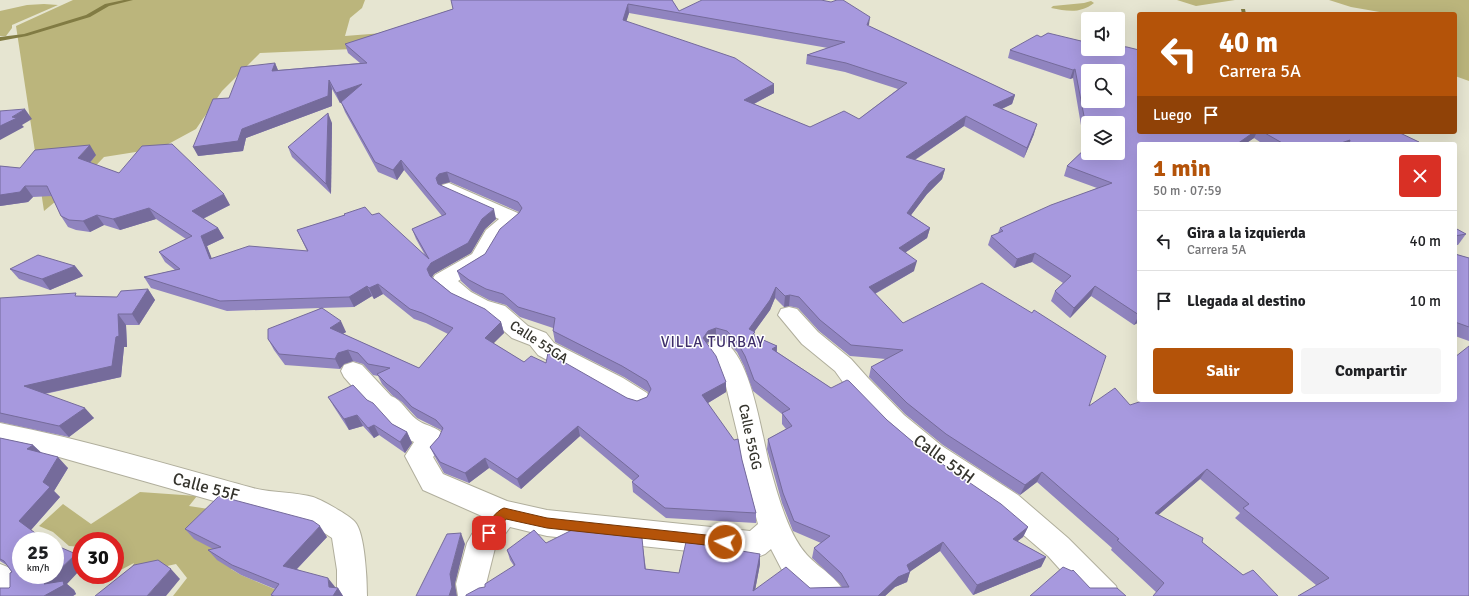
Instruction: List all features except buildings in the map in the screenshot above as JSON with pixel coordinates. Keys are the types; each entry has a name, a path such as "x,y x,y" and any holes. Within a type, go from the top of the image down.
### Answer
{"street":[{"name":"Calle 55GA","path":"449,189 513,218 493,234 480,258 444,280 464,297 480,306 497,312 520,332 538,339 546,349 614,384 638,400"},
{"name":"Calle 55H","path":"789,315 810,338 843,365 859,385 895,422 933,454 1008,504 1058,547 1105,596"},
{"name":"Calle 55GG","path":"717,349 728,362 737,382 751,436 756,470 774,528"},
{"path":"353,371 382,403 388,405 407,427 433,439 418,456 433,482 504,513 547,523 755,545 774,528 795,564 831,596"},
{"name":"Calle 55F","path":"0,434 59,446 267,504 311,509 345,531 352,570 352,596"},
{"path":"473,596 471,584 482,543 504,513"},
{"path":"0,578 7,583 6,596"}],"shaded area":[{"path":"73,0 365,0 362,8 350,18 345,36 383,33 353,49 260,53 222,91 196,129 161,148 104,157 85,177 44,211 16,26"},
{"path":"1177,0 1235,0 1196,6"},
{"path":"1329,0 1469,0 1469,81 1457,77 1457,12 1380,12 1351,7"},
{"path":"1091,1 1094,3 1084,9 1073,11 1051,8 1053,6"},
{"path":"27,5 58,5 12,25 12,28 6,36 0,36 0,11"},
{"path":"140,492 197,496 189,506 215,510 232,558 231,569 241,575 286,594 285,596 173,596 187,578 176,564 127,575 134,563 124,568 124,532 72,532 72,546 69,546 64,542 64,532 53,532 39,526 63,504 91,524"}],"waterway":[{"path":"0,39 25,35 88,16 107,5 131,0"}],"district":[{"name":"VILLA TURBAY","path":"713,342"}],"route":[{"path":"489,533 504,513 547,523 725,542"}]}
